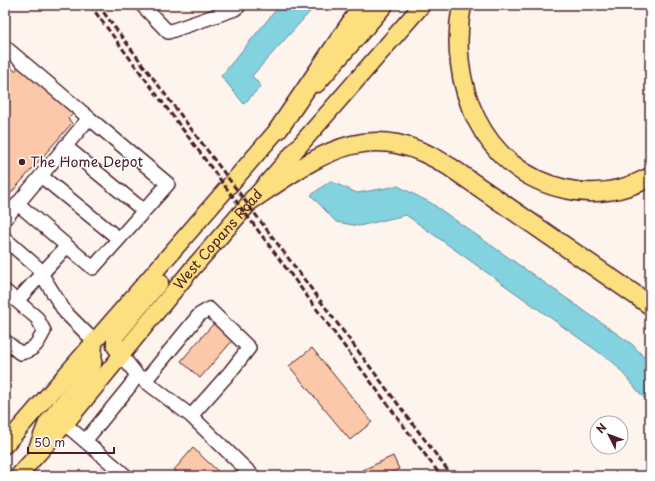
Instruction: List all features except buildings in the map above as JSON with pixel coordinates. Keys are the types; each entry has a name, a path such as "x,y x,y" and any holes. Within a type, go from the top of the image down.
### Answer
{"highway":[{"path":"278,130 363,5"},
{"path":"462,5 458,44 465,92 480,126 494,146 510,164 525,174 547,184 583,192 596,192 622,188 650,176"},
{"path":"253,199 310,161 339,147 366,142 407,146 430,155 445,164 650,305"}],"main road":[{"name":"West Copans Road","path":"5,445 385,5"},
{"name":"West Copans Road","path":"18,476 65,424 191,270 422,5"},
{"path":"122,356 115,346 115,337 167,273 179,243"},
{"path":"32,461 47,423 93,366 94,341"}],"lane":[{"path":"142,5 168,32 235,9 240,5"},
{"path":"5,47 168,184 93,268 18,204"},
{"path":"5,219 89,118"},
{"path":"66,146 144,211"},
{"path":"41,176 119,239"},
{"path":"5,239 37,268 65,312 94,341"},
{"path":"17,301 66,246"},
{"path":"5,291 37,318 44,331 39,342 30,351 20,352 5,341"},
{"path":"85,441 130,386 141,378 199,315 209,309 249,348 232,371 191,416"},
{"path":"122,356 141,378 191,416 253,476"},
{"path":"65,424 126,476"}],"water":[{"path":"280,5 316,5 252,76 261,86 244,104 221,76"},
{"path":"330,181 357,193 398,186 431,203 633,345 650,364 650,405 614,363 406,215 359,226 336,222 311,195"}],"railway":[{"path":"90,5 441,476"},
{"path":"98,5 452,476"}],"place":[{"name":"The Home Depot","path":"22,162"}]}
